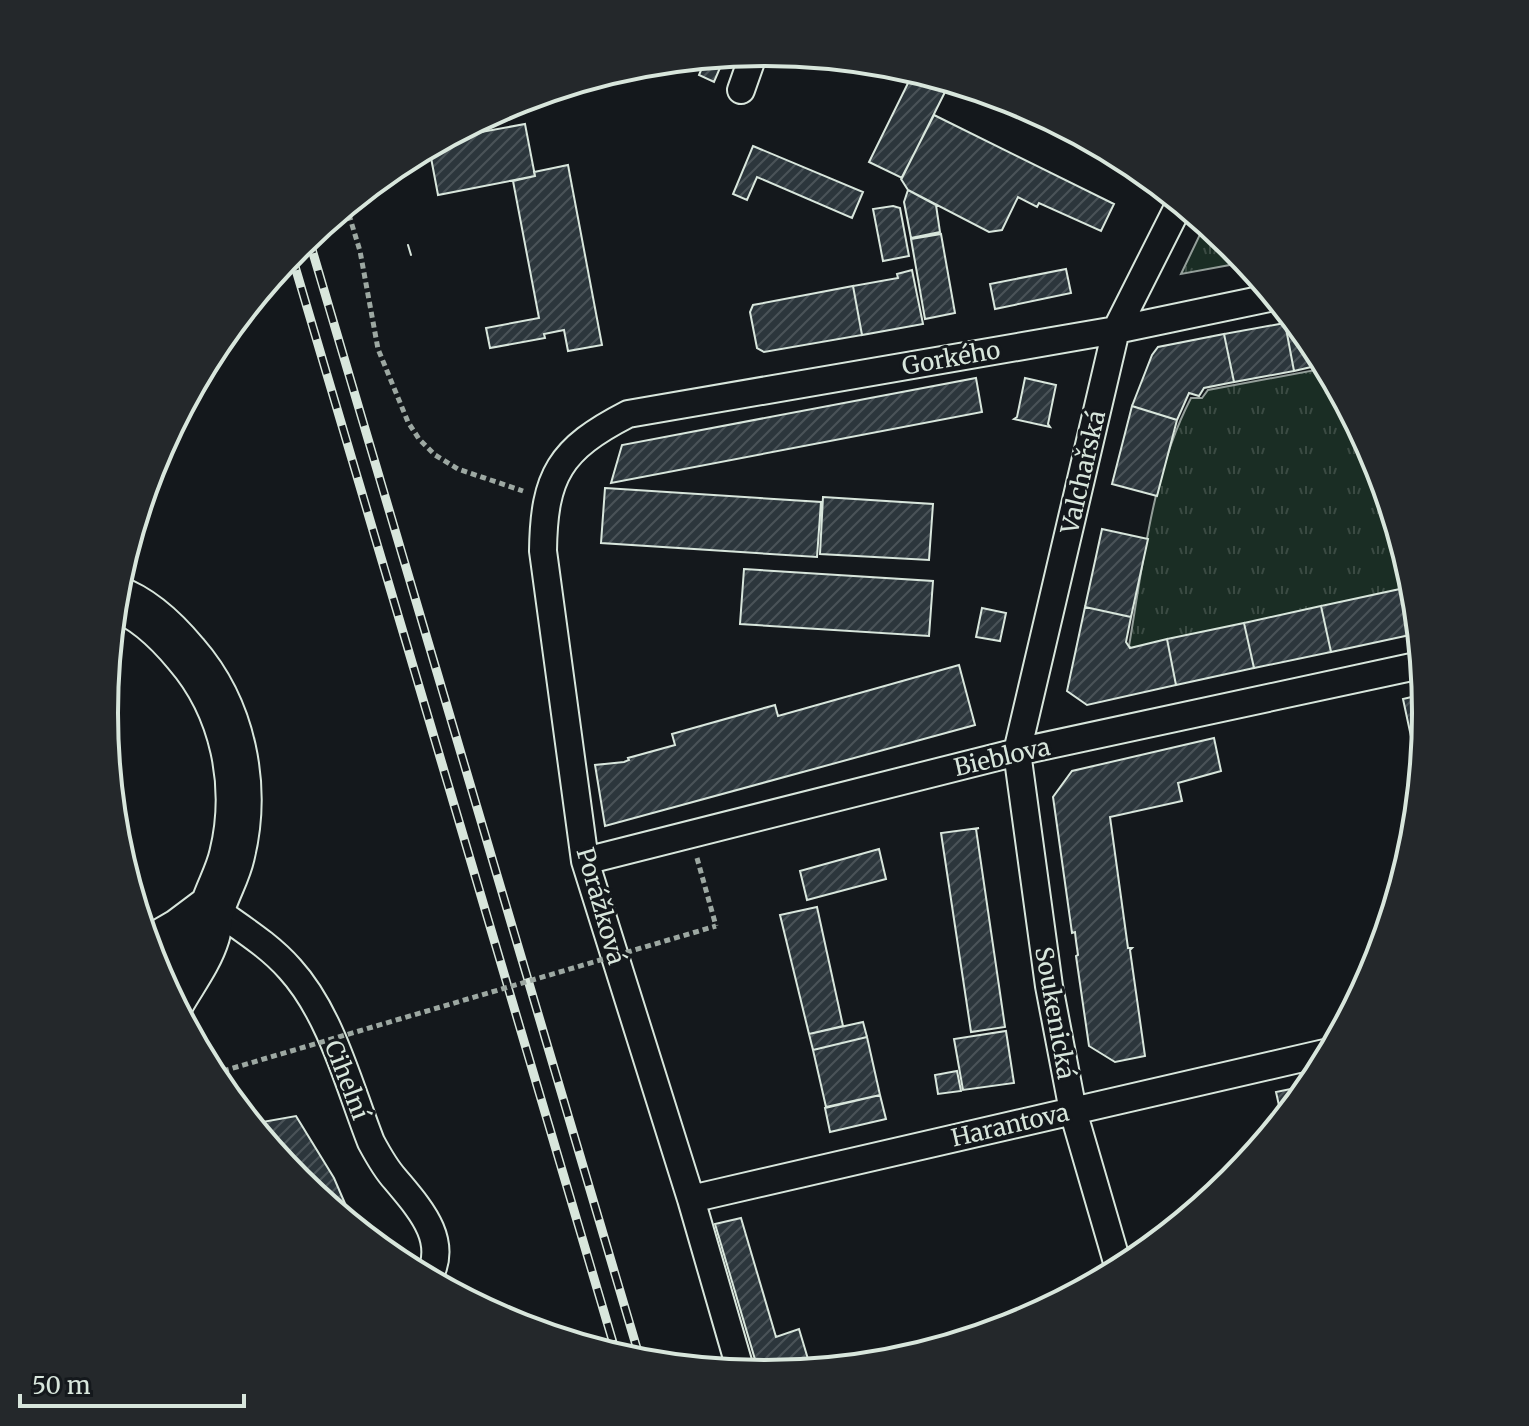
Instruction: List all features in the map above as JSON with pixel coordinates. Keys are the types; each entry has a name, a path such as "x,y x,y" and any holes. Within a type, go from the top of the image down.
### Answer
{"highway":[{"path":"127,605 153,620 191,659 209,683 230,735 237,778 237,832 227,874 212,907 207,936 179,988"},
{"path":"160,942 212,907"}],"street":[{"path":"741,90 749,66"},
{"name":"Valchařská","path":"1017,752 1116,330 1175,214"},
{"name":"Gorkého","path":"628,414 1116,330 1262,299"},
{"name":"Porážková","path":"628,414 599,429 562,463 547,499 543,551 585,861 691,1199 737,1359"},
{"name":"Bieblova","path":"585,861 1017,752 1410,667"},
{"name":"Soukenická","path":"1017,752 1049,986 1073,1111 1115,1256"},
{"name":"Cihelní","path":"212,907 268,947 291,970 317,1006 371,1142 430,1226 435,1240 432,1267"},
{"name":"Harantova","path":"691,1199 1313,1056"}],"path":[{"path":"350,217 360,251 378,349 403,410 419,439 435,455 458,469 547,499"},
{"path":"226,1070 716,926 690,834"}],"green space":[{"path":"1200,235 1231,265 1181,274"},
{"path":"1313,371 1345,427 1362,465 1377,505 1400,592 1133,650 1129,646 1144,551 1167,457 1191,398 1202,398 1208,390"}],"building":[{"path":"720,67 714,82 699,75 701,69"},
{"path":"908,82 945,92 902,178 869,162"},
{"path":"934,115 1114,204 1101,231 1039,203 1037,207 1018,197 1002,230 989,232 908,190 901,179"},
{"path":"525,124 535,176 438,195 431,159 479,132"},
{"path":"753,146 863,192 852,218 757,177 747,200 733,194"},
{"path":"568,165 602,345 568,351 564,330 544,334 545,338 490,348 486,328 539,318 513,181 535,176 534,172"},
{"path":"908,190 936,205 940,232 911,238 904,202"},
{"path":"900,208 909,256 883,261 873,209"},
{"path":"941,234 955,313 925,319 911,239"},
{"path":"1066,269 1071,293 995,309 990,284"},
{"path":"912,270 923,324 862,335 853,286 898,278 897,274"},
{"path":"853,286 862,335 764,352 757,348 750,312 753,305"},
{"path":"1281,324 1287,332 1294,371 1234,382 1224,334"},
{"path":"1287,332 1310,367 1294,371"},
{"path":"1224,334 1234,382 1204,388 1199,396 1189,393 1177,420 1132,406 1158,347"},
{"path":"976,378 982,412 611,483 622,445"},
{"path":"1025,378 1056,385 1048,424 1050,427 1014,419"},
{"path":"1132,406 1177,420 1157,496 1112,484"},
{"path":"605,488 821,502 817,557 601,543"},
{"path":"823,497 933,504 929,560 820,554"},
{"path":"1102,529 1148,539 1131,617 1085,607"},
{"path":"744,569 933,581 929,636 740,624"},
{"path":"1399,589 1407,636 1331,652 1321,606"},
{"path":"1321,606 1331,652 1254,668 1244,623"},
{"path":"1085,607 1131,617 1126,642 1130,648 1167,639 1176,685 1087,705 1067,691"},
{"path":"982,608 1006,613 1000,641 976,637"},
{"path":"1244,623 1254,668 1176,685 1167,639"},
{"path":"959,665 975,725 605,826 595,765 624,762 628,758 675,745 672,734 775,705 778,716"},
{"path":"1411,697 1411,736 1403,699"},
{"path":"1214,738 1221,771 1178,783 1182,801 1110,817 1128,948 1132,948 1145,1056 1115,1062 1089,1046 1075,932 1072,933 1053,797 1072,771"},
{"path":"979,828 976,829 1005,1027 971,1032 941,833"},
{"path":"879,849 886,879 807,900 800,871"},
{"path":"817,907 843,1026 809,1034 780,915"},
{"path":"863,1022 867,1037 813,1050 809,1034"},
{"path":"1006,1031 1014,1083 963,1090 954,1039"},
{"path":"867,1037 880,1095 826,1107 813,1050"},
{"path":"957,1071 961,1091 938,1094 935,1075"},
{"path":"1290,1089 1279,1106 1276,1092"},
{"path":"880,1095 886,1119 830,1132 825,1108"},
{"path":"296,1116 334,1178 346,1205 307,1170 263,1122"},
{"path":"741,1218 776,1337 799,1329 808,1359 755,1360 715,1224"}],"tram line":[{"path":"408,245 411,255"}],"railway":[{"path":"312,251 637,1348"},
{"path":"295,268 613,1342"}]}
